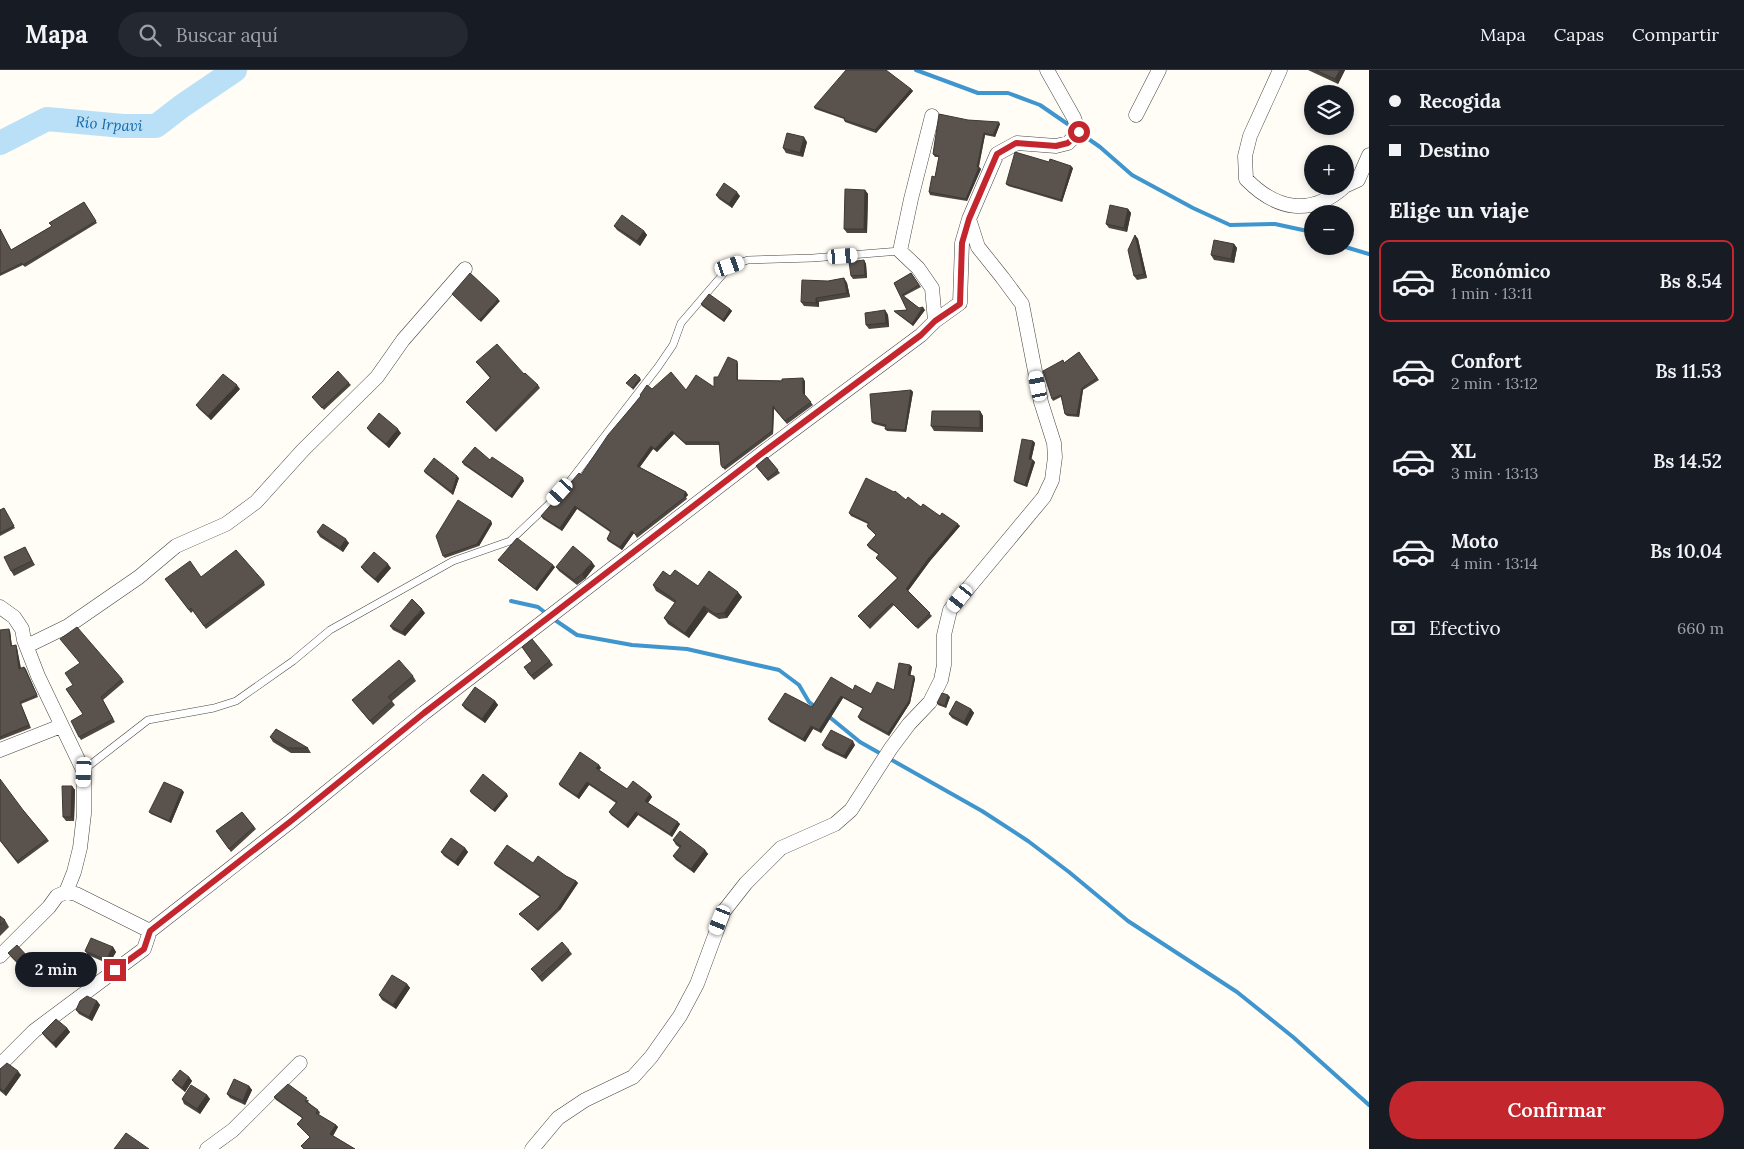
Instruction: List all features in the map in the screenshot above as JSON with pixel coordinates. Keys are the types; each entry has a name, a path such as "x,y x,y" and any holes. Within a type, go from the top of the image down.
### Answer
{"street":[{"path":"0,1065 34,1031 144,949 150,931 291,821 424,713 765,451 921,335 935,321 960,304 962,243 969,219 997,154 1016,143 1056,146 1068,143 1079,132 1074,118 1047,70"},
{"path":"1136,115 1159,70"},
{"path":"1280,70 1250,136 1246,156 1246,179 1258,191 1290,206 1307,207 1334,195"},
{"path":"932,116 900,251 918,268 932,288 935,321"},
{"path":"1354,182 1358,180 1369,155"},
{"path":"532,1149 558,1118 585,1100 633,1077 651,1057 680,1016 697,984 724,911 746,883 781,848 835,824 851,810 908,724 930,702 941,680 944,665 944,635 950,610 1044,497 1052,480 1055,456 1054,442 1042,402 1022,304 978,247 969,219"},
{"path":"27,646 68,626 139,577 176,546 226,524 256,502 303,450 377,377 403,340 465,269"},
{"path":"0,607 14,617 22,629 24,640 38,676 84,772 84,814 80,848 74,872 66,892"},
{"path":"0,750 62,726"},
{"path":"0,956 49,907 56,896 66,892 82,897 150,931"},
{"path":"207,1149 234,1130 300,1063"}],"lane":[{"path":"84,772 148,720 214,708 236,701 293,661 330,630 453,561 510,541 570,481 658,367 673,345 681,324 730,266 748,260 813,258 900,251"}],"building":[{"path":"846,70 886,70 911,89 875,130 844,120 845,118 814,107"},
{"path":"1315,70 1340,70 1335,79"},
{"path":"939,114 968,120 999,122 993,135 984,133 977,167 979,167 966,199 929,192 932,176 935,177 939,156 933,154"},
{"path":"787,133 804,137 800,153 783,148"},
{"path":"1015,152 1049,162 1050,159 1071,166 1061,200 1006,184"},
{"path":"724,183 737,192 729,204 716,195"},
{"path":"845,189 865,190 864,229 844,229"},
{"path":"84,202 96,221 23,265 22,263 0,274 0,229 11,250 52,226 49,223"},
{"path":"1110,205 1128,209 1124,228 1106,224"},
{"path":"622,215 644,231 637,241 614,226"},
{"path":"1135,235 1144,274 1134,276 1128,250"},
{"path":"1214,240 1234,244 1231,259 1211,255"},
{"path":"864,260 865,275 851,276 849,262"},
{"path":"470,273 498,299 479,320 452,294"},
{"path":"911,273 919,285 902,295 919,308 923,307 912,324 894,311 907,310 894,283"},
{"path":"844,278 847,293 816,298 816,303 801,302 802,280 828,281"},
{"path":"709,294 730,309 723,320 701,304"},
{"path":"885,310 886,323 866,325 865,313"},
{"path":"497,344 524,374 538,385 495,430 466,402 491,377 476,362"},
{"path":"1079,352 1097,378 1082,388 1077,415 1065,414 1061,395 1052,399 1043,371 1063,360 1064,363"},
{"path":"728,357 737,361 737,380 782,381 782,379 803,378 803,393 811,402 785,421 773,406 772,431 723,468 721,465 719,442 684,442 672,431 655,449 651,446 637,466 686,492 685,497 636,535 632,531 620,547 607,539 611,531 575,506 560,528 541,516 579,473 581,475 608,435 641,396 647,385 652,389 671,372 686,390 696,375 714,387 714,377 718,377"},
{"path":"338,371 349,383 322,408 312,397"},
{"path":"223,374 237,385 208,416 196,405"},
{"path":"635,374 640,378 632,388 626,383"},
{"path":"911,390 905,430 885,429 886,425 872,422 870,394"},
{"path":"932,411 980,411 980,428 931,426"},
{"path":"379,413 398,429 386,444 367,428"},
{"path":"1022,439 1033,441 1029,459 1033,460 1025,485 1014,481"},
{"path":"475,447 490,460 492,457 523,478 510,496 462,462"},
{"path":"767,457 778,470 767,479 756,466"},
{"path":"434,458 457,476 452,492 424,471"},
{"path":"866,478 895,491 906,500 908,497 921,507 923,504 940,516 942,513 958,524 928,559 906,589 930,613 916,627 892,603 868,626 858,616 898,578 876,558 879,554 867,545 876,535 867,526 869,523 849,513"},
{"path":"458,500 491,521 477,544 443,556 436,536"},
{"path":"4,508 14,526 0,533 0,510"},
{"path":"323,524 346,539 340,548 317,532"},
{"path":"517,538 553,565 535,589 498,560"},
{"path":"573,546 592,562 574,580 556,567"},
{"path":"25,547 32,561 11,571 4,557"},
{"path":"236,550 264,582 204,626 165,579 190,561 201,577"},
{"path":"374,552 388,564 375,579 361,567"},
{"path":"675,570 698,586 709,571 738,592 724,613 715,614 704,606 685,633 664,618 676,601 653,585 663,571 670,576"},
{"path":"412,599 422,609 402,632 390,626"},
{"path":"77,627 122,679 101,697 113,719 79,737 71,721 83,714 66,689 73,685 65,673 80,663 60,639"},
{"path":"9,629 11,646 16,645 19,669 24,667 37,695 20,702 29,725 0,737 0,630"},
{"path":"532,639 550,661 531,676 524,667 532,661 522,647"},
{"path":"399,660 413,676 388,697 392,701 370,721 352,700"},
{"path":"899,663 910,665 908,675 914,676 909,701 888,733 858,717 863,708 841,696 819,730 811,726 803,739 768,719 785,693 812,707 831,677 853,690 855,685 871,694 877,682 894,690"},
{"path":"475,687 495,701 482,719 462,705"},
{"path":"942,693 948,695 945,706 937,703"},
{"path":"956,701 971,709 964,722 949,714"},
{"path":"276,729 308,748 288,748 270,737"},
{"path":"831,730 853,741 844,756 822,745"},
{"path":"580,752 599,765 596,768 627,789 633,781 650,794 645,801 678,822 670,834 636,812 626,825 609,812 617,802 587,782 577,796 559,784"},
{"path":"483,774 507,794 493,810 470,791"},
{"path":"0,779 47,839 17,861 0,840"},
{"path":"164,782 182,790 169,821 149,812"},
{"path":"62,786 72,786 71,817 63,817"},
{"path":"242,812 254,827 229,849 216,831"},
{"path":"680,831 705,850 691,869 673,856 681,846 673,840"},
{"path":"451,838 465,848 455,862 441,852"},
{"path":"507,845 533,863 538,856 576,881 558,908 537,929 519,914 541,896 494,863"},
{"path":"0,916 5,920 0,925"},
{"path":"91,938 113,947 106,960 85,951"},
{"path":"562,942 569,950 539,977 531,969"},
{"path":"17,945 29,958 21,966 8,953"},
{"path":"392,975 407,984 393,1005 379,995"},
{"path":"87,996 97,1001 89,1017 76,1010 80,1001"},
{"path":"56,1019 67,1028 53,1043 42,1033"},
{"path":"7,1063 18,1071 4,1091 0,1089 0,1069"},
{"path":"180,1070 189,1077 182,1088 172,1080"},
{"path":"234,1079 249,1086 243,1101 227,1094"},
{"path":"288,1084 307,1098 305,1101 318,1110 316,1113 336,1125 330,1134 355,1149 304,1149 301,1146 310,1137 297,1124 303,1118 274,1097"},
{"path":"191,1085 207,1095 197,1109 182,1099"},
{"path":"126,1133 149,1149 114,1149"}],"waterway":[{"name":"Río Irpavi","path":"0,143 47,119 123,126 156,126 235,70"},
{"path":"916,70 978,93 1008,93 1040,105 1072,127"},
{"path":"1080,133 1100,147 1132,175 1193,208 1230,225 1275,224 1304,230"},
{"path":"1354,250 1369,254"},
{"path":"511,601 538,607 547,614"},
{"path":"552,618 577,635 632,645 687,649 779,670 799,685 809,702 817,708"},
{"path":"827,715 860,742 982,811 1028,841 1128,921 1237,992 1293,1037 1369,1105"}],"route":[{"path":"115,970 144,949 150,931 291,821 424,713 765,451 921,335 935,321 960,304 962,243 969,219 997,154 1016,143 1056,146 1068,143 1079,132"}]}
